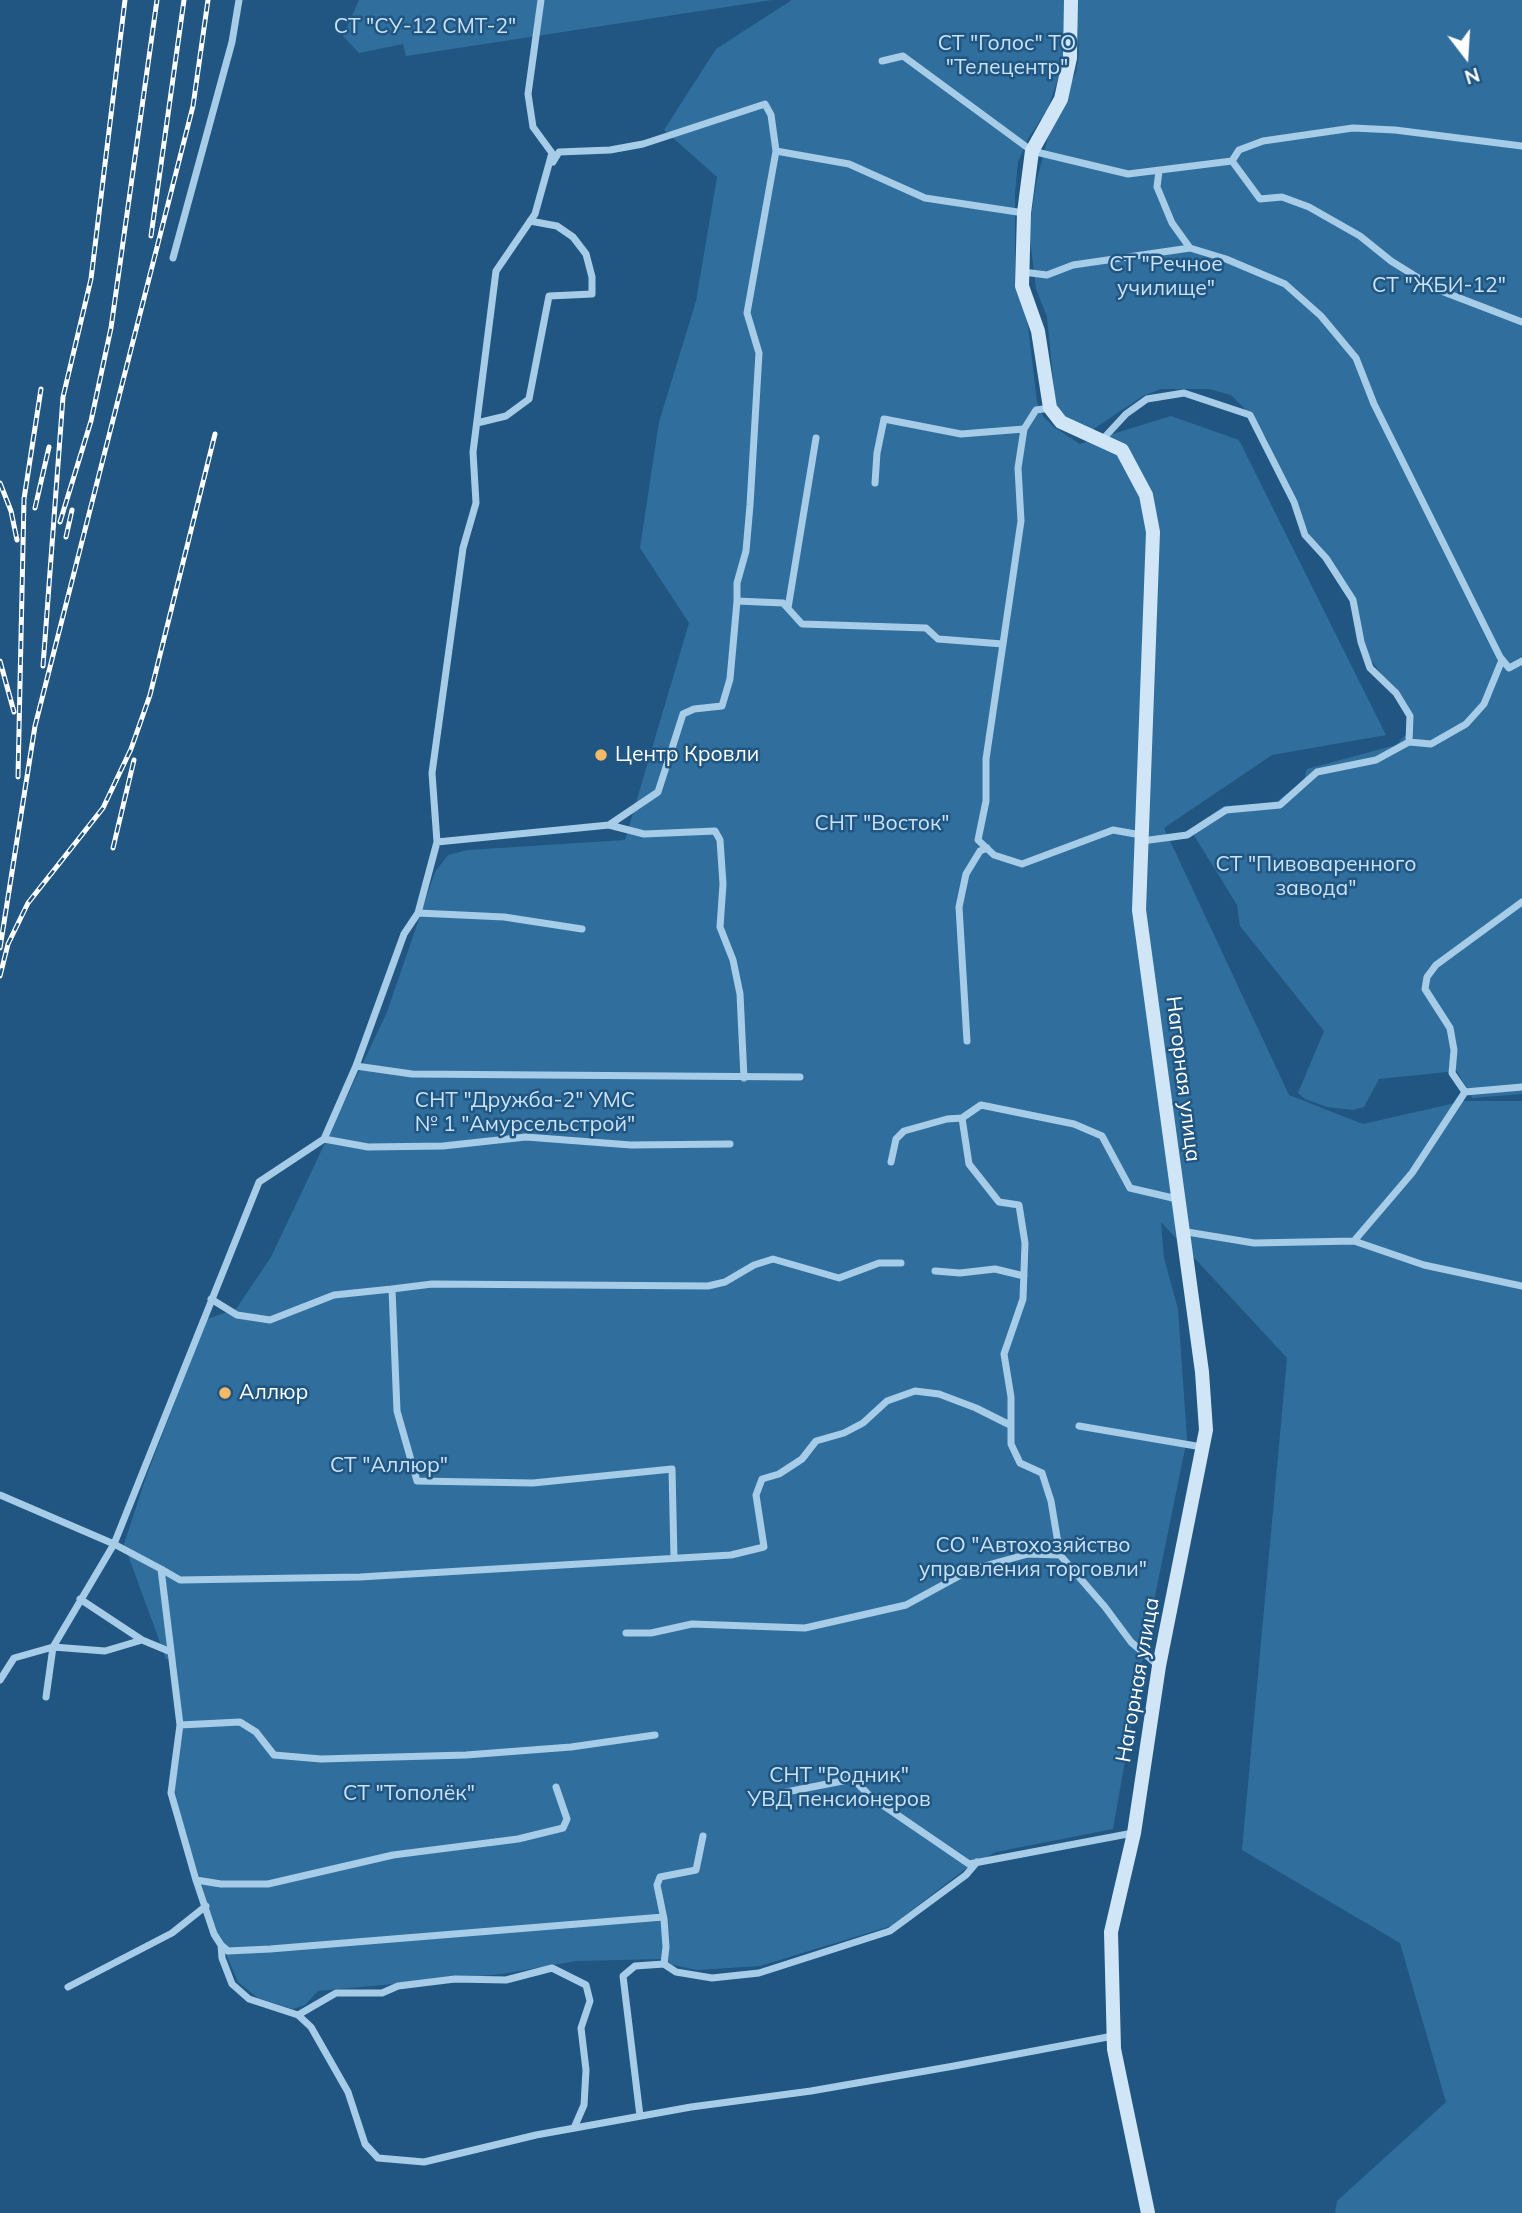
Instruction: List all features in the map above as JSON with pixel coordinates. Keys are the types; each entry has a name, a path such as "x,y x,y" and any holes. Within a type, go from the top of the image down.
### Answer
{"street":[{"path":"173,258 232,41 239,0"},
{"path":"46,1697 53,1647 114,1544 259,1182 324,1139 356,1066 404,934 418,913 437,842 432,773 463,548 475,503 473,452 496,271 530,221 552,153 533,127 528,94 541,0"},
{"path":"1071,0 1070,58 1061,99 1032,151 1024,214 1023,286 1038,331 1049,408 1036,410 1024,429 1018,468 1021,521 986,759 986,801 978,840 994,855 1022,864 1113,830 1141,838 1187,835 1226,810 1280,805 1318,772 1376,760 1409,742 1431,744 1466,724 1484,704 1502,660"},
{"path":"882,61 903,56 1032,151 1128,174 1232,161 1240,150 1263,141 1353,128 1395,130 1522,146"},
{"path":"548,171 559,152 610,150 643,144 765,104 771,114 776,151 747,313 759,353 746,551 737,583 730,679 722,706 694,709 683,714 658,792 608,825"},
{"path":"776,151 849,164 925,198 1024,214"},
{"path":"1232,161 1260,199 1282,197 1309,207 1360,236 1391,261 1436,289 1522,323"},
{"path":"1159,171 1157,187 1172,223 1190,248"},
{"path":"477,423 506,416 529,399 549,296 592,294 592,277 586,254 573,237 557,226 530,221"},
{"path":"1023,272 1046,275 1073,265 1190,248 1226,259 1285,284 1321,316 1356,358 1374,404 1502,660 1509,668 1522,660"},
{"path":"1102,440 1126,414 1147,399 1184,393 1250,415 1294,502 1305,535 1326,558 1353,600 1361,642 1370,668 1396,692 1410,716 1409,742"},
{"name":"Нагорная улица","path":"1049,408 1061,422 1122,450 1146,495 1153,532 1139,910 1202,1371 1206,1430 1159,1666 1134,1833 1111,1932 1113,2036 1148,2213"},
{"path":"875,482 877,453 884,419 961,434 1024,429"},
{"path":"788,608 816,439"},
{"path":"737,601 783,603 802,624 926,628 937,639 1003,644"},
{"path":"437,842 608,825 645,834 715,831 720,840 723,884 720,927 733,960 740,994 744,1078"},
{"path":"967,1041 959,907 966,874 980,851 987,848"},
{"path":"1465,1093 1452,1073 1454,1050 1450,1028 1425,989 1427,977 1436,965 1522,902"},
{"path":"418,913 504,916 582,929"},
{"path":"356,1066 412,1074 800,1077"},
{"path":"1465,1093 1522,1087"},
{"path":"1353,1241 1412,1173 1465,1093"},
{"path":"891,1162 896,1139 904,1131 947,1119 962,1118 981,1105 1074,1124 1102,1136 1130,1188 1177,1199"},
{"path":"962,1118 969,1164 999,1202 1018,1205 1025,1243 1023,1299 1004,1354 1011,1397 1011,1444 1020,1463 1042,1474 1051,1501 1060,1555 1093,1591 1130,1642 1159,1666"},
{"path":"324,1139 368,1147 443,1146 526,1137 631,1145 730,1144"},
{"path":"1181,1231 1254,1243 1353,1241 1424,1265 1522,1286"},
{"path":"211,1298 237,1315 270,1320 334,1295 432,1284 708,1286 725,1282 754,1265 773,1259 839,1278 879,1263 901,1263"},
{"path":"935,1270 960,1273 995,1269 1024,1276"},
{"path":"392,1289 397,1411 417,1481 533,1483 672,1469 674,1558"},
{"path":"0,1495 114,1544 180,1580 285,1579 731,1555 764,1547 756,1495 762,1479 779,1474 802,1459 816,1441 863,1423 887,1401 915,1391 940,1394 1010,1425"},
{"path":"1079,1426 1203,1447"},
{"path":"626,1633 651,1633 692,1624 805,1628 906,1605 970,1570 1028,1554 1060,1555"},
{"path":"161,1569 180,1725 171,1793 196,1880 214,1934 221,1945 232,1984 249,1999 298,2015 326,2052 353,2104 365,2144 378,2158 424,2162 574,2128 837,2087 1113,2036"},
{"path":"80,1599 142,1640 171,1652"},
{"path":"0,1680 14,1658 53,1647 105,1651 142,1640"},
{"path":"180,1725 240,1722 256,1732 274,1755 321,1759 400,1759 492,1753 571,1747 655,1735"},
{"path":"781,1794 853,1779 871,1797 969,1864 1134,1833"},
{"path":"196,1880 221,1884 268,1884 393,1855 518,1839 563,1828 567,1819 556,1787"},
{"path":"664,1964 666,1947 657,1885 660,1877 696,1870 704,1836"},
{"path":"640,2116 623,1976 635,1966 664,1964 676,1972 712,1978 759,1973 890,1931 966,1875 977,1862"},
{"path":"68,1987 172,1933 206,1906"},
{"path":"221,1945 228,1951 270,1949 663,1917"},
{"path":"298,2015 336,1993 382,1993 398,1986 455,1979 506,1980 552,1968 586,1985 590,2001 581,2028 586,2070 584,2105 574,2128"}],"green space":[{"name":"СТ \"СУ-12 СМТ-2\"","path":"359,0 772,0 406,56 403,44 359,53 343,36"},
{"path":"792,0 1064,0 1067,36 1058,79 1048,108 1028,139 1018,162 1015,194 1015,279 1028,326 1037,402 1043,416 1054,427 1080,444 1171,416 1239,440 1386,735 1272,755 1164,828 1289,1095 1363,1124 1464,1101 1522,1101 1522,2213 1335,2213 1337,2201 1446,2102 1400,1943 1242,1850 1287,1358 1161,1222 1164,1258 1178,1309 1187,1439 1147,1635 1113,1829 996,1852 964,1870 891,1926 760,1966 697,1970 673,1965 663,1959 576,1961 502,1974 318,1991 305,2005 293,2009 258,1998 238,1982 215,1928 177,1804 173,1782 183,1733 176,1660 166,1659 124,1544 146,1477 207,1319 236,1309 271,1257 387,1012 435,872 448,855 468,850 625,840 689,623 640,548 659,422 696,301 717,177 664,130 716,49"},
{"path":"1076,0 1522,0 1522,1094 1472,1098 1457,1071 1379,1079 1364,1107 1353,1110 1327,1107 1305,1099 1298,1093 1324,1031 1240,926 1237,905 1190,829 1224,806 1275,803 1304,780 1307,769 1396,745 1412,728 1413,718 1366,653 1353,594 1311,538 1279,472 1267,439 1251,415 1231,395 1209,389 1161,389 1143,396 1092,430 1072,422 1056,409 1047,317 1036,289 1029,231 1036,183 1048,137 1076,72 1079,54"}],"railway":[{"path":"43,666 63,397 91,279 125,0"},
{"path":"60,522 91,421 111,328 157,0"},
{"path":"151,236 184,0"},
{"path":"0,948 35,726 193,106 208,0"},
{"path":"18,777 24,499 41,389"},
{"path":"0,976 8,944 28,903 103,808 131,749 150,695 215,434"},
{"path":"35,508 49,447"},
{"path":"0,483 11,511 17,540"},
{"path":"66,537 72,510"},
{"path":"0,661 14,712"},
{"path":"113,848 134,760"}],"place":[{"name":"Центр Кровли","path":"601,755"},
{"name":"Аллюр","path":"225,1393"}],"park label":[{"name":"СТ \"Голос\" ТО \"Телецентр\"","path":"1007,56"},
{"name":"СТ \"Речное училище\"","path":"1166,277"},
{"name":"СТ \"ЖБИ-12\"","path":"1439,286"},
{"name":"СНТ \"Восток\"","path":"882,824"},
{"name":"СТ \"Пивоваренного завода\"","path":"1316,877"},
{"name":"СНТ \"Дружба-2\" УМС № 1 \"Амурсельстрой\"","path":"525,1113"},
{"name":"СТ \"Аллюр\"","path":"389,1466"},
{"name":"СО \"Автохозяйство управления торговли\"","path":"1033,1558"},
{"name":"СНТ \"Родник\" УВД пенсионеров","path":"839,1788"},
{"name":"СТ \"Тополёк\"","path":"409,1794"}]}
